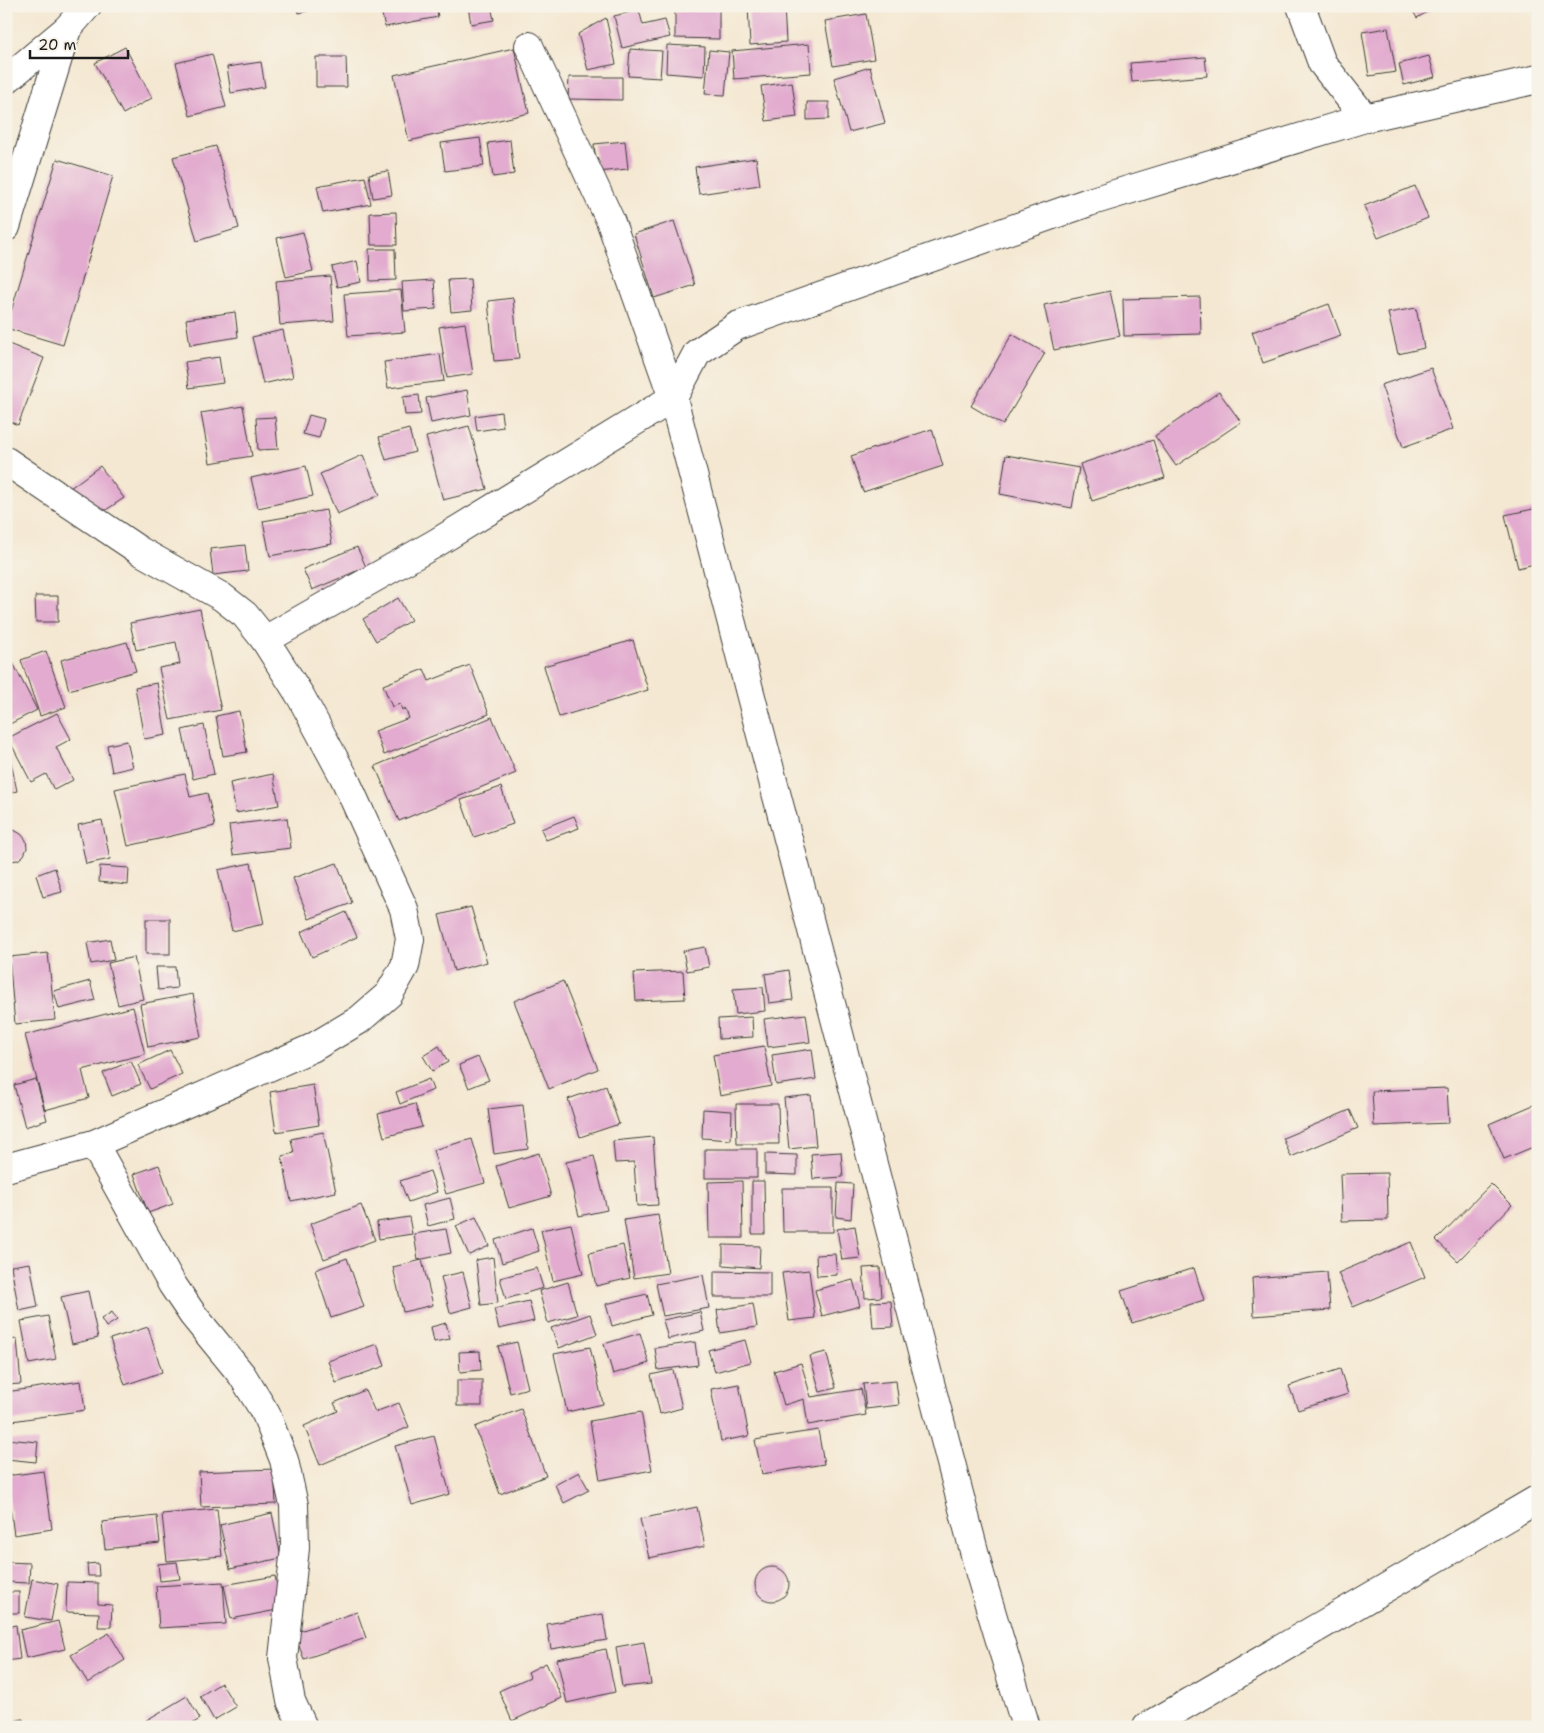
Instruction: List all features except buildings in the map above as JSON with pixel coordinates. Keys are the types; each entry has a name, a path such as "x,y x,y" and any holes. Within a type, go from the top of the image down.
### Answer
{"street":[{"path":"6,80 67,28 86,6"},
{"path":"1301,6 1322,63 1365,118"},
{"path":"6,227 67,28"},
{"path":"529,46 610,220 672,398 980,1574 1026,1727"},
{"path":"265,640 436,543 672,398 697,353 737,326 1089,202 1365,118 1538,79"},
{"path":"6,461 140,551 222,597 245,614 265,640 301,697 344,777 404,909 410,939 405,966 389,994 359,1020 312,1048 94,1144 6,1168"},
{"path":"94,1144 172,1284 192,1315 242,1375 266,1414 284,1460 294,1505 295,1548 283,1658 291,1701 303,1727"},
{"path":"1147,1727 1538,1499"}]}
